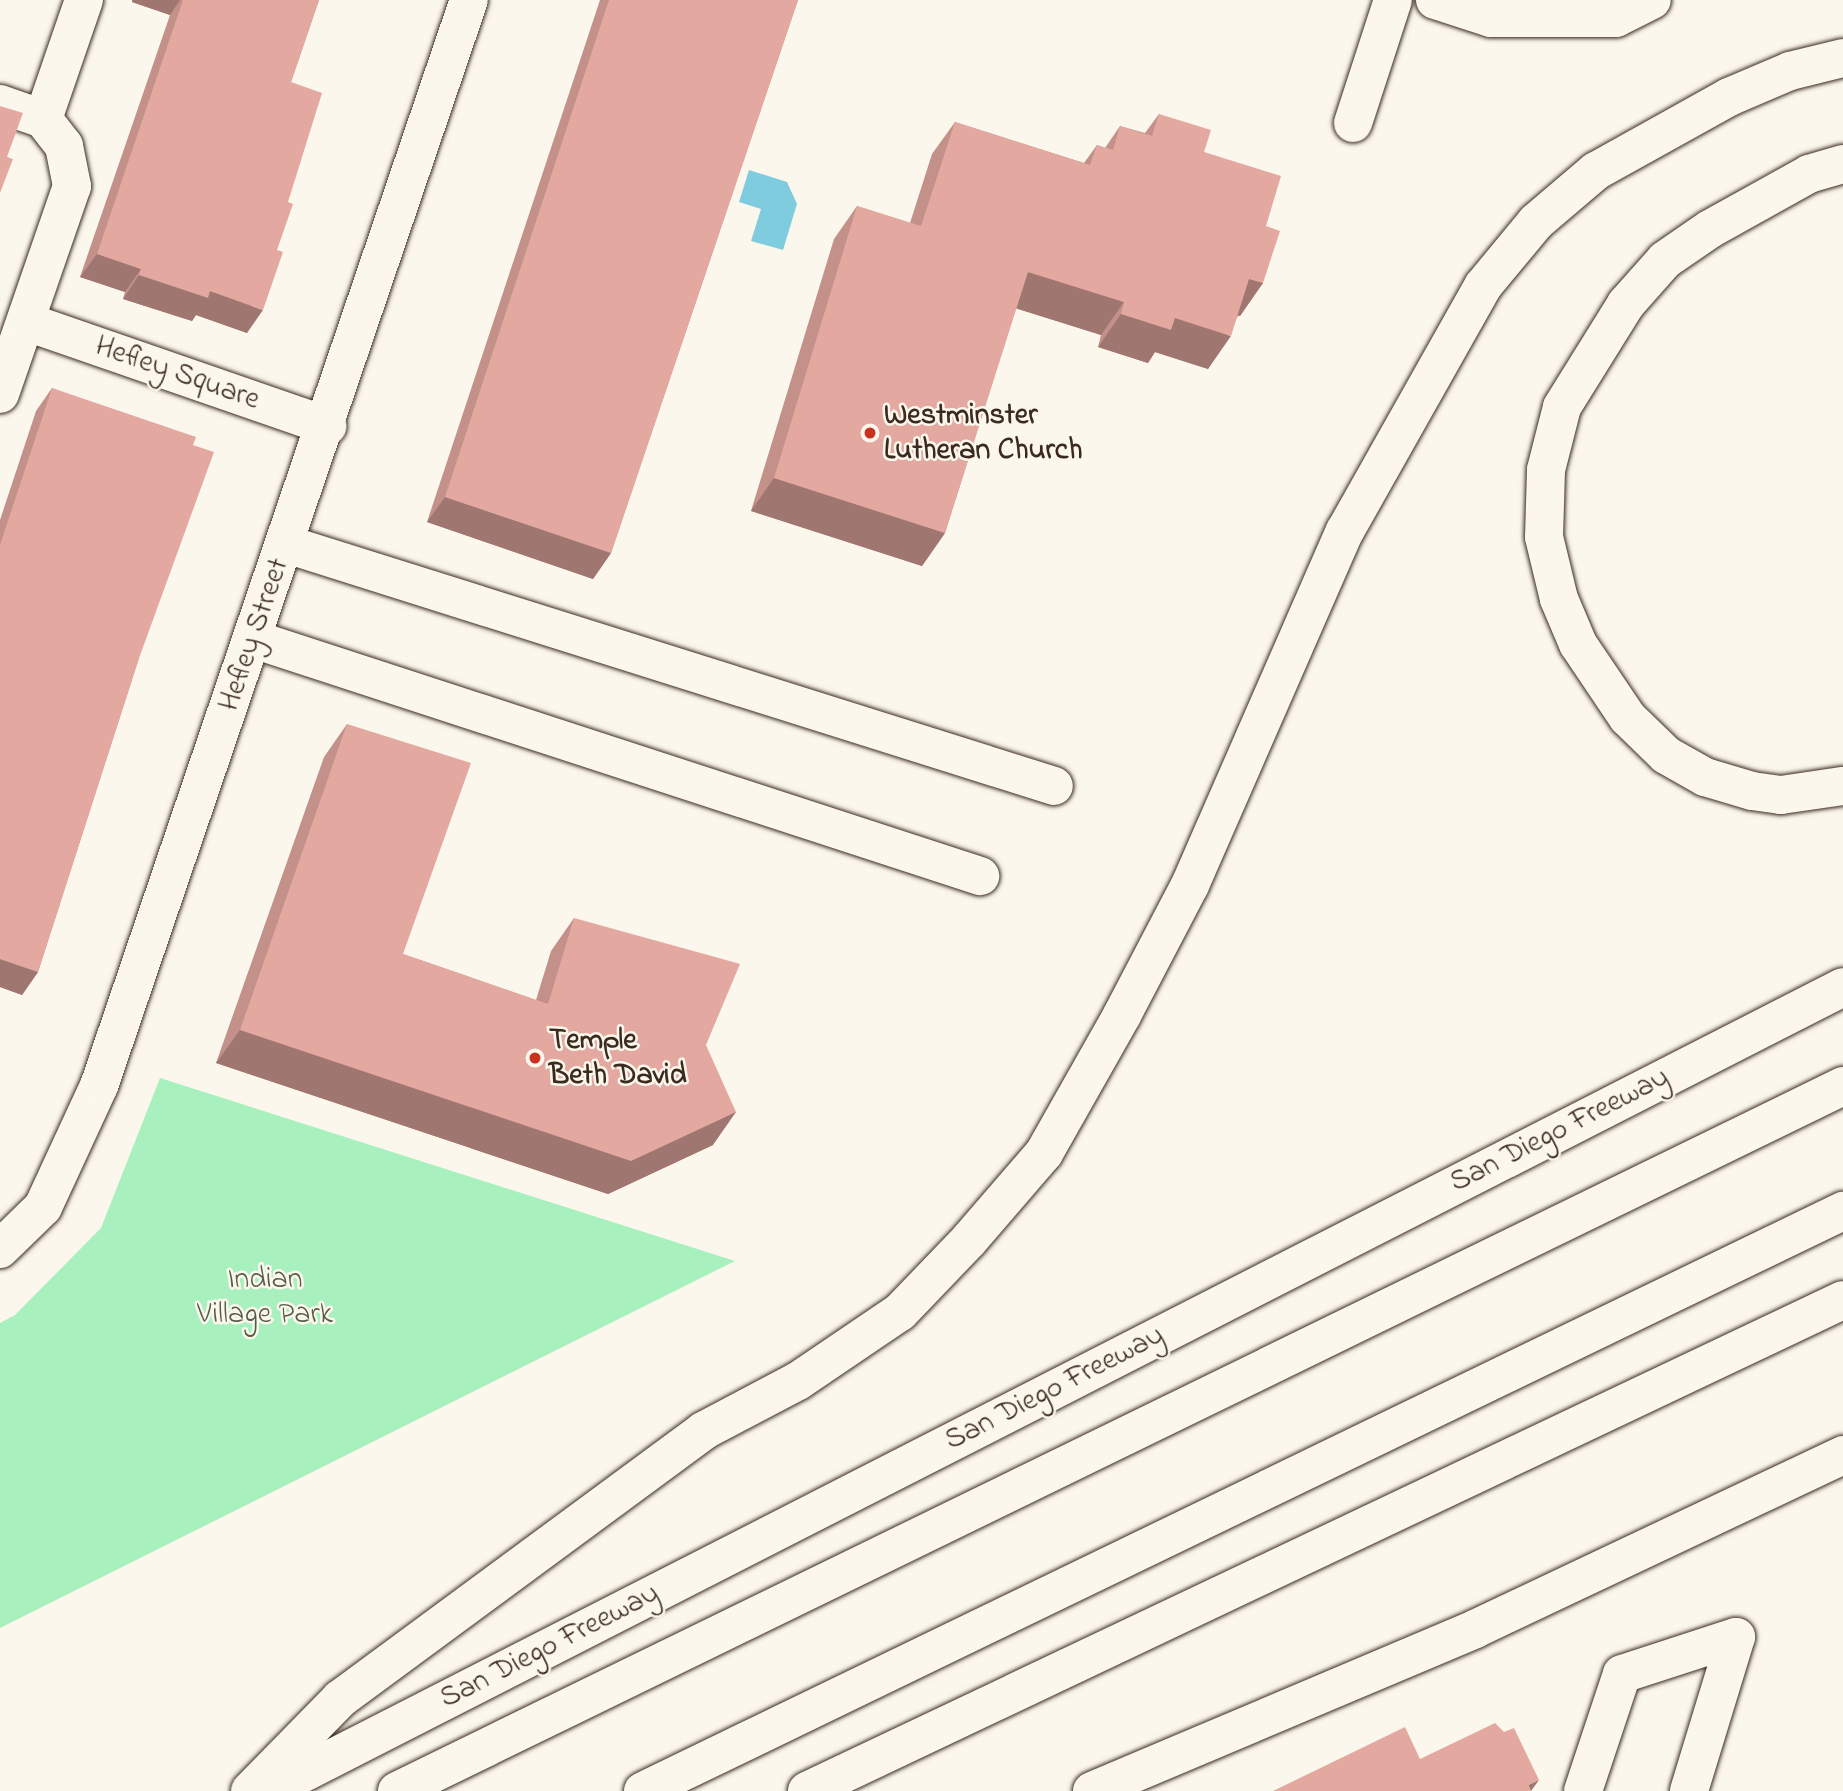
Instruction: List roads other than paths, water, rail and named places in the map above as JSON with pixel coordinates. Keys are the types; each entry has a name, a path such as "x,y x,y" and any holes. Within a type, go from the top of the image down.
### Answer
{"main road":[{"path":"43,119 84,0"},
{"name":"Hefley Street","path":"0,1249 43,1207 99,1086 327,426 469,0"},
{"path":"1353,123 1393,0"},
{"path":"1435,0 1490,18 1616,18 1652,0"},
{"path":"250,1791 340,1699 703,1430 798,1381 900,1312 969,1240 1044,1153 1087,1070 1122,1015 1190,885 1346,531 1483,286 1536,222 1596,171 1729,97 1790,71 1843,58"},
{"path":"0,104 43,119 64,146 72,186 0,394"},
{"path":"1843,164 1808,174 1710,229 1665,260 1626,304 1562,407 1546,470 1544,537 1559,599 1578,643 1628,718 1666,755 1705,777 1752,791 1782,795 1843,786"},
{"name":"Hefley Square","path":"27,322 327,426"},
{"path":"286,544 1054,786"},
{"path":"253,639 980,876"},
{"name":"San Diego Freeway","path":"268,1791 1843,987"},
{"path":"397,1791 1843,1086"},
{"path":"643,1791 1843,1211"},
{"path":"807,1791 1214,1602 1843,1300"},
{"path":"1092,1791 1475,1629 1843,1455"},
{"path":"1583,1791 1622,1674 1736,1637 1689,1791"}],"water":[{"path":"749,170 787,182 797,204 783,250 751,241 761,209 739,202"}],"place":[{"name":"Westminster Lutheran Church","path":"870,433"},
{"name":"Temple Beth David","path":"535,1058"}],"park label":[{"name":"Indian Village Park","path":"265,1297"}]}
